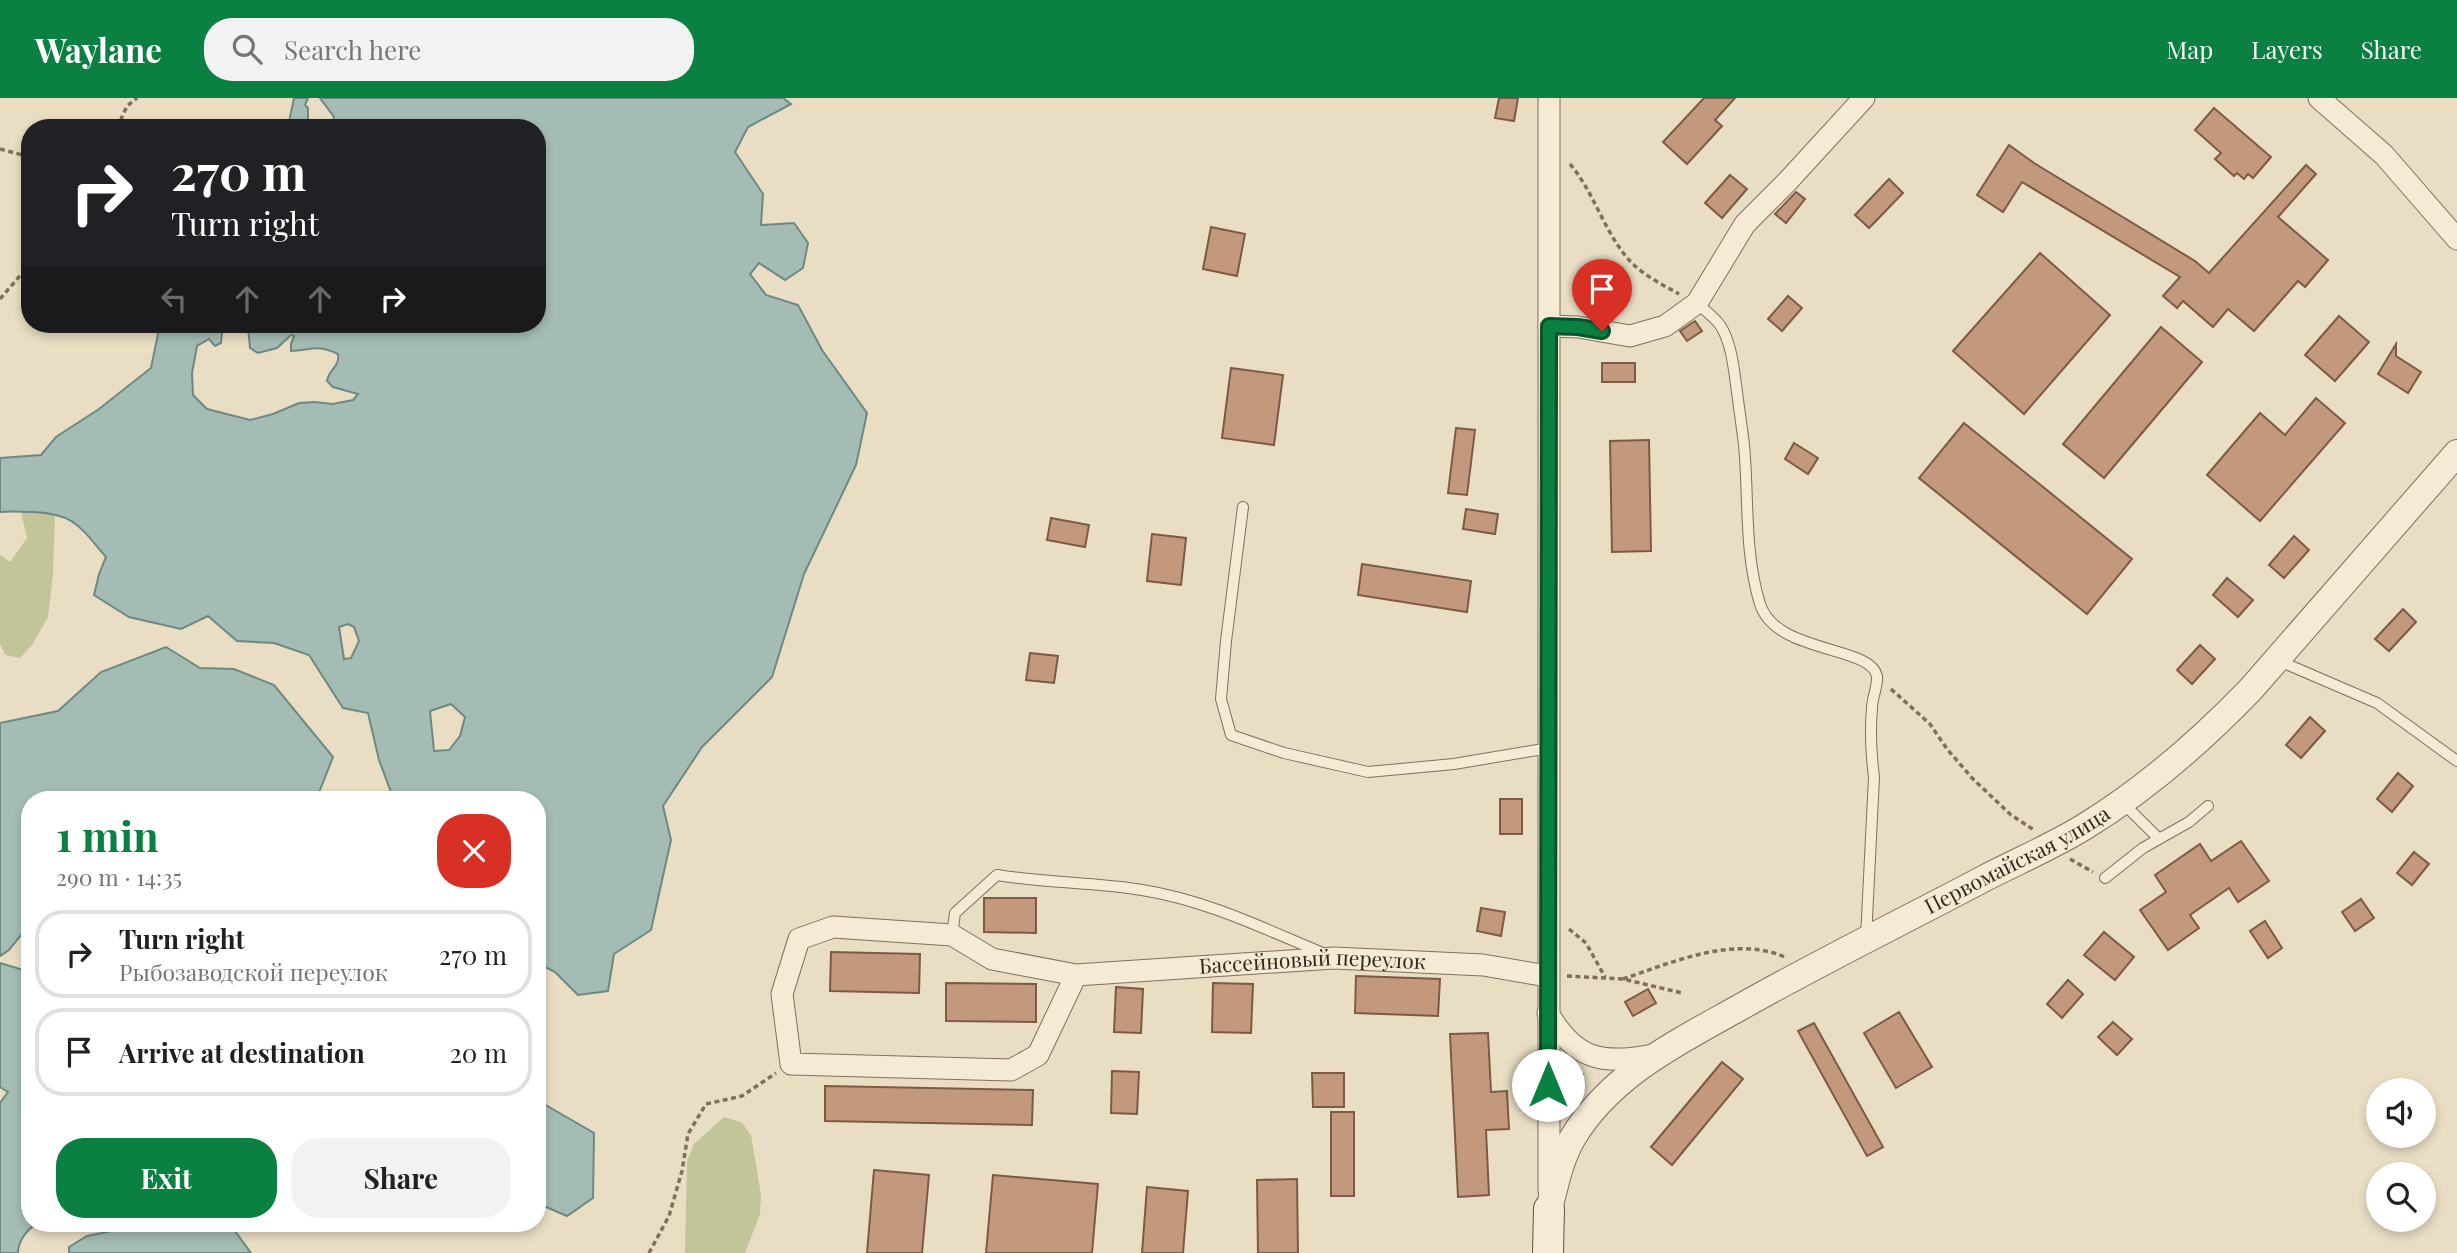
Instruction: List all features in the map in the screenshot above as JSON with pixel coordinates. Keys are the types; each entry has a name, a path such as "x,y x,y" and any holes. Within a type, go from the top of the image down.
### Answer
{"main road":[{"path":"1548,1253 1549,1209"}],"street":[{"path":"1549,98 1549,1209"},
{"path":"1549,326 1578,327 1630,336 1665,326 1697,303 1745,224 1864,98"},
{"path":"2319,98 2384,155 2457,239"},
{"name":"Первомайская улица","path":"1549,1209 1559,1170 1573,1139 1621,1081 1656,1055 1809,968 2082,828 2122,802 2217,724 2277,660 2457,453"},
{"name":"Бассейновый переулок","path":"791,1064 782,994 799,939 833,927 953,935 992,959 1076,975 1334,958 1483,965 1547,976"},
{"path":"791,1064 1010,1070 1038,1055 1076,975"},
{"path":"1547,1011 1560,1034 1574,1048 1599,1057 1625,1060 1656,1055"}],"lane":[{"path":"1697,303 1720,324 1735,379 1744,444 1749,549 1761,606 1781,631 1861,660 1871,665 1877,677 1872,705 1871,753 1874,777 1866,940"},
{"path":"1244,507 1221,699 1231,736 1284,753 1368,772 1454,764 1549,748"},
{"path":"2277,660 2377,703 2457,761"},
{"path":"2122,802 2159,839"},
{"path":"2105,878 2159,839 2189,822 2208,806"},
{"path":"953,935 955,913 997,875 1141,889 1199,902 1334,958"}],"path":[{"path":"121,119 127,106 137,98"},
{"path":"0,149 21,155"},
{"path":"1549,149 1570,164 1583,180 1630,261 1659,283 1697,303"},
{"path":"0,299 21,274"},
{"path":"1877,677 1930,724 1972,778 2011,815 2053,843 2075,864 2105,878"},
{"path":"1548,903 1567,928 1586,943 1605,977"},
{"path":"1623,979 1715,951 1750,949 1778,954 1788,959"},
{"path":"1547,976 1587,975 1623,979 1682,993"},
{"path":"649,1253 669,1216 682,1171 688,1134 706,1104 742,1096 791,1064"}],"green space":[{"path":"21,512 55,513 53,575 48,617 32,645 20,658 5,655 0,644 0,555 10,562 27,538"},
{"path":"724,1117 741,1122 751,1135 761,1195 760,1214 745,1253 685,1253 687,1161 694,1144"}],"water":[{"path":"294,98 308,98 305,105 308,108 308,119 290,119"},
{"path":"320,98 783,98 791,104 748,127 735,152 763,194 761,225 794,223 808,243 803,268 785,280 759,263 750,274 766,295 798,305 822,350 867,413 856,465 804,574 772,677 702,747 663,806 671,840 651,930 614,954 608,991 578,995 555,972 546,968 546,791 391,791 379,760 368,713 343,708 309,655 274,643 237,641 208,616 181,629 129,617 94,595 106,557 76,524 48,513 0,512 0,458 41,455 56,437 99,409 151,368 158,333 222,333 221,343 215,346 209,339 197,346 192,373 193,395 207,409 250,420 299,403 333,404 353,400 358,394 333,387 327,381 338,354 320,348 291,351 294,336 291,335 277,348 258,353 250,348 249,333 546,333 546,119 333,119","holes":["348,624 354,627 359,641 351,658 344,659 339,627","451,704 465,717 460,736 449,750 434,751 430,711"]},
{"path":"166,647 200,668 234,669 274,685 333,757 320,791 21,791 21,935 0,956 0,723 58,711 101,672"},
{"path":"0,963 21,969 21,1232 27,1232 18,1253 0,1253 0,1103 8,1092 0,1087"},
{"path":"546,1105 594,1133 593,1198 567,1216 546,1207"},
{"path":"107,1232 236,1232 251,1253 69,1253 69,1247 87,1236"}],"building":[{"path":"1499,98 1518,98 1514,121 1495,118"},
{"path":"1704,98 1735,98 1715,120 1722,126 1687,164 1663,142"},
{"path":"2214,108 2271,157 2253,178 2248,174 2244,179 2237,173 2234,176 2215,159 2221,153 2195,130"},
{"path":"2009,145 2195,261 2209,273 2306,165 2316,174 2278,217 2328,260 2305,287 2298,281 2254,331 2228,309 2213,327 2183,301 2177,308 2163,296 2180,277 2022,182 2003,212 1977,195"},
{"path":"1730,175 1747,189 1722,218 1705,203"},
{"path":"1889,179 1903,193 1869,228 1855,215"},
{"path":"1796,192 1805,199 1786,223 1775,214"},
{"path":"1211,227 1245,234 1237,276 1203,269"},
{"path":"2040,253 2110,315 2024,414 1953,351"},
{"path":"1788,296 1802,308 1782,331 1768,319"},
{"path":"2339,316 2369,342 2335,381 2305,355"},
{"path":"1695,321 1702,331 1687,341 1680,331"},
{"path":"2161,327 2202,362 2104,478 2063,444"},
{"path":"2396,344 2396,356 2421,372 2408,393 2378,374"},
{"path":"1602,363 1635,363 1635,382 1602,382"},
{"path":"1231,368 1283,375 1274,445 1222,438"},
{"path":"2316,398 2345,423 2260,521 2207,475 2260,413 2285,435"},
{"path":"1964,423 2132,559 2087,614 1919,478"},
{"path":"1456,428 1475,430 1467,495 1448,493"},
{"path":"1649,440 1651,551 1612,552 1610,441"},
{"path":"1794,443 1818,458 1808,474 1785,459"},
{"path":"1466,509 1498,514 1495,534 1463,529"},
{"path":"1051,518 1089,525 1085,547 1047,540"},
{"path":"1152,534 1186,538 1181,585 1147,581"},
{"path":"2294,536 2309,550 2284,578 2269,565"},
{"path":"1362,564 1471,581 1467,612 1358,595"},
{"path":"2227,578 2253,600 2238,617 2213,595"},
{"path":"2403,609 2416,622 2389,651 2375,639"},
{"path":"2200,645 2215,659 2192,684 2177,670"},
{"path":"1030,653 1058,656 1054,683 1026,680"},
{"path":"2310,717 2325,731 2301,758 2286,745"},
{"path":"2398,773 2413,786 2392,812 2377,799"},
{"path":"1500,799 1522,799 1522,834 1500,834"},
{"path":"2241,841 2269,881 2238,902 2229,888 2190,915 2199,928 2168,950 2140,910 2166,892 2155,875 2200,844 2211,861"},
{"path":"2414,852 2429,864 2412,885 2397,873"},
{"path":"984,898 1036,898 1036,933 984,932"},
{"path":"2361,899 2374,918 2355,931 2342,912"},
{"path":"1481,908 1505,912 1501,936 1477,931"},
{"path":"2265,921 2282,948 2268,958 2250,931"},
{"path":"2104,932 2134,957 2115,980 2084,955"},
{"path":"831,952 920,954 919,993 830,991"},
{"path":"1356,976 1440,979 1438,1016 1355,1013"},
{"path":"2068,980 2083,994 2062,1018 2047,1004"},
{"path":"946,983 1036,984 1036,1022 946,1021"},
{"path":"1213,983 1253,984 1251,1033 1212,1032"},
{"path":"1116,987 1143,989 1141,1033 1114,1032"},
{"path":"1648,989 1656,1003 1633,1016 1625,1002"},
{"path":"1899,1012 1932,1067 1896,1088 1864,1033"},
{"path":"2113,1022 2132,1039 2117,1055 2098,1037"},
{"path":"1814,1023 1883,1147 1867,1156 1798,1031"},
{"path":"1488,1033 1491,1092 1507,1091 1509,1129 1486,1130 1489,1195 1458,1197 1450,1034"},
{"path":"1722,1062 1743,1079 1672,1165 1651,1147"},
{"path":"1112,1071 1139,1072 1137,1114 1111,1113"},
{"path":"1312,1073 1344,1073 1344,1107 1313,1107"},
{"path":"825,1086 1033,1090 1032,1125 825,1121"},
{"path":"1331,1112 1354,1112 1354,1196 1331,1196"},
{"path":"874,1170 929,1175 922,1253 867,1253"},
{"path":"993,1175 1098,1184 1092,1253 986,1253"},
{"path":"1297,1179 1298,1253 1258,1253 1257,1180"},
{"path":"1147,1187 1188,1191 1183,1253 1142,1253"}],"route":[{"path":"1548,1085 1549,326 1602,331"}]}
